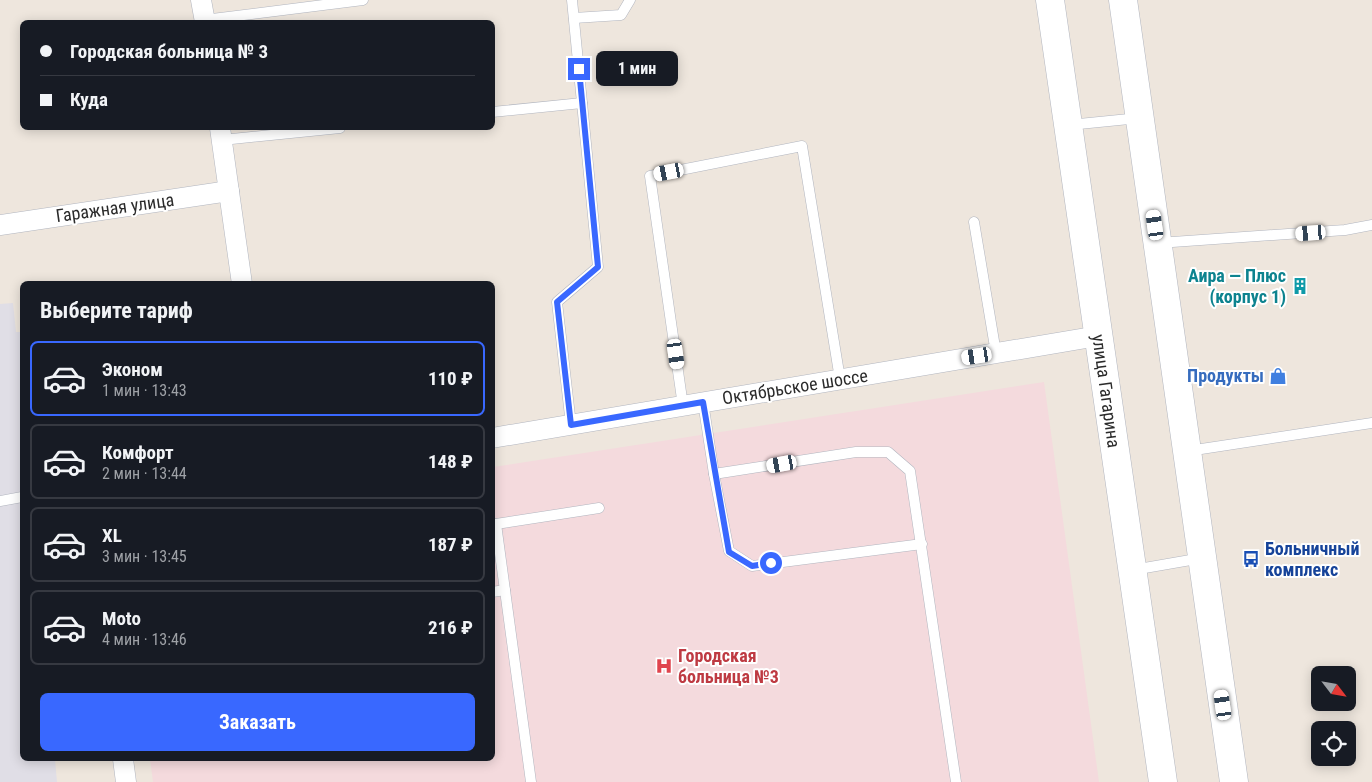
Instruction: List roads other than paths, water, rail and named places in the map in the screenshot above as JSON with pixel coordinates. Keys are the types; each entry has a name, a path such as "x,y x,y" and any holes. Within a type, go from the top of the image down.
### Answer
{"street":[{"path":"201,0 204,20"},
{"name":"улица Гагарина","path":"1050,0 1163,782"},
{"path":"1123,0 1234,782"},
{"path":"221,134 242,281"},
{"name":"Гаражная улица","path":"0,225 229,191"},
{"name":"Октябрьское шоссе","path":"495,438 1098,336"},
{"path":"123,761 126,782"}],"lane":[{"path":"212,20 363,0"},
{"path":"571,425 557,302 598,267 572,0"},
{"path":"574,18 621,15 630,0"},
{"path":"495,112 582,103"},
{"path":"1068,125 1140,118"},
{"path":"221,134 300,130"},
{"path":"683,406 650,176 802,146 840,380"},
{"path":"974,222 996,353"},
{"path":"1157,243 1345,230 1372,226"},
{"path":"703,402 729,552 752,566 922,544"},
{"path":"1188,451 1372,423"},
{"path":"714,474 856,452 888,452 910,471 956,782"},
{"path":"0,501 20,498"},
{"path":"495,524 599,508"},
{"path":"495,530 531,782"},
{"path":"1132,571 1202,558"},
{"path":"495,592 505,590"}],"place":[{"name":"Аира — Плюс (корпус 1)","path":"1300,286"},
{"name":"Продукты","path":"1278,376"},
{"name":"Больничный комплекс","path":"1251,559"},
{"name":"Городская больница №3","path":"664,666"}]}
